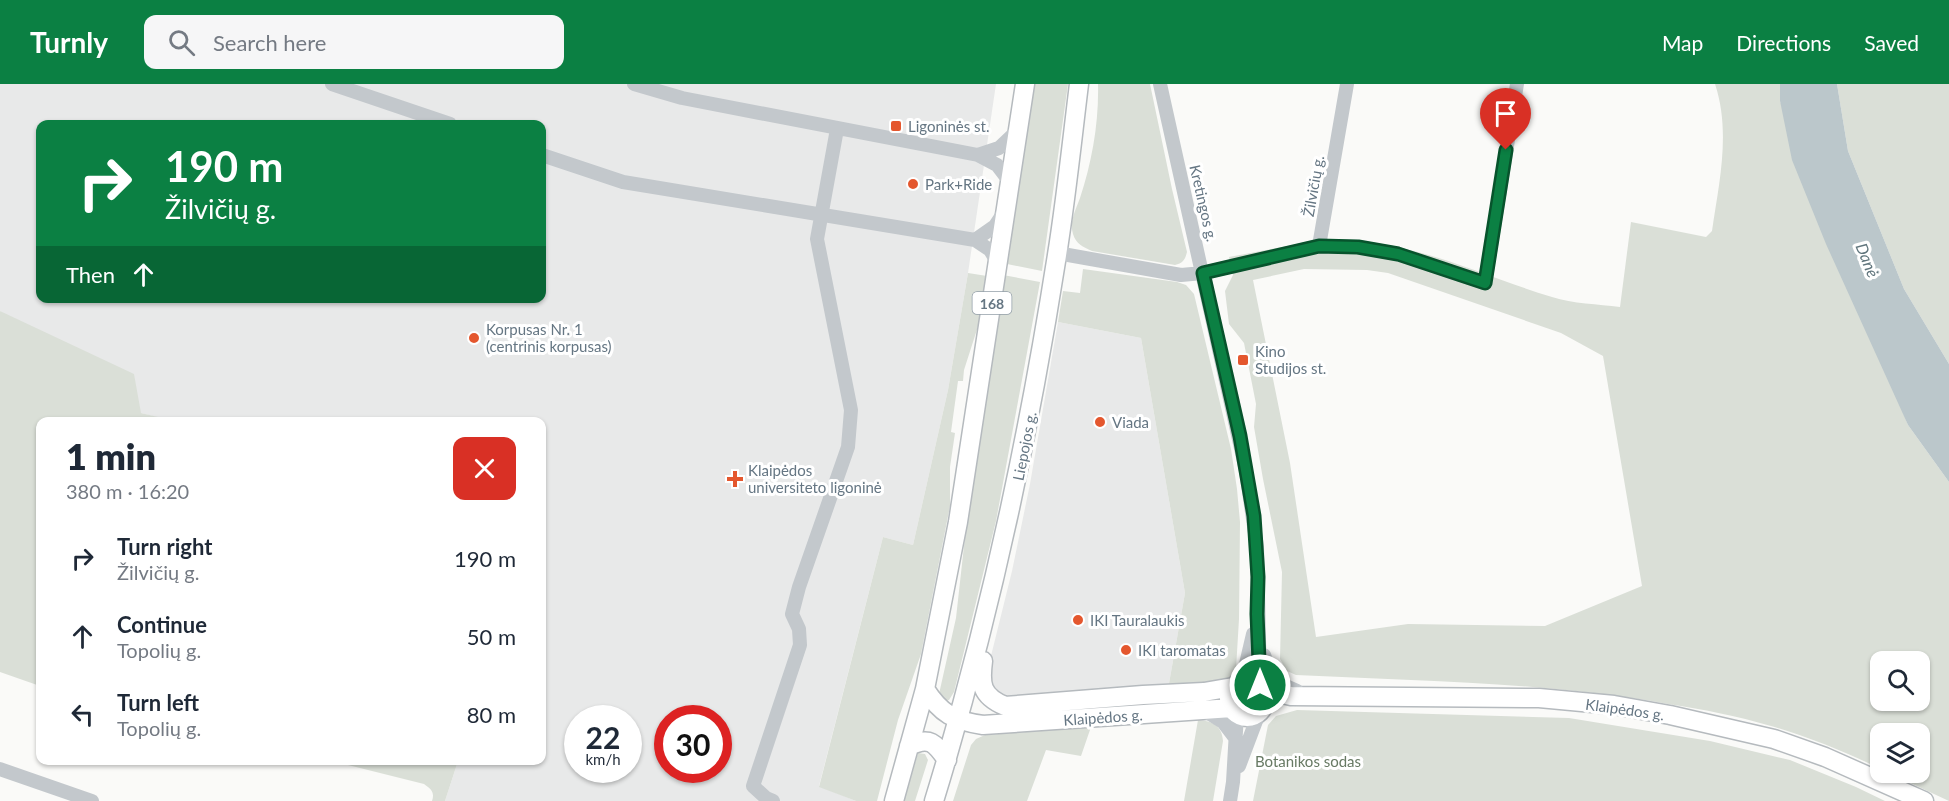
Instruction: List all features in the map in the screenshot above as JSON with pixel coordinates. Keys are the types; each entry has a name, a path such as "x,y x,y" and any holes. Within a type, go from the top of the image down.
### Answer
{"main road":[{"name":"168","path":"894,801 925,689 958,522 1025,84"},
{"name":"Liepojos g.","path":"937,794 981,642 1030,416 1057,253 1079,84"},
{"path":"981,642 984,654 981,678 983,687 988,696 1005,706 1204,692 1250,686 1266,699 1261,711"},
{"path":"1250,686 1230,694 1229,701 1235,711 1246,717 1292,696"},
{"name":"Klaipėdos g.","path":"1250,686 1292,696 1311,697 1539,698 1614,705 1670,715 1774,739 1876,778 1924,801"},
{"path":"925,689 940,710 959,721"},
{"name":"Klaipėdos g.","path":"959,721 983,725 1204,710 1235,711"},
{"path":"937,794 952,774 969,735 983,725"},
{"path":"909,746 920,741 930,742 937,746 947,760"}],"street":[{"path":"332,84 438,120"},
{"path":"634,84 682,98 978,155 998,165 1010,182"},
{"name":"Kretingos g.","path":"1160,84 1240,436 1254,516 1259,642 1250,686"},
{"name":"Žilvičių g.","path":"1319,246 1347,84"},
{"path":"1057,253 1181,275 1203,273 1319,246 1358,247 1398,254 1485,283 1517,84"},
{"path":"773,801 753,786 800,645 799,629 792,614 799,587 848,447 850,429 851,410 817,238 837,129"},
{"path":"978,155 991,153 1018,130"},
{"path":"546,156 623,182 975,240 990,250 998,263"},
{"path":"975,240 995,226 1006,209"},
{"name":"Kretingos g.","path":"1250,686 1246,672 1257,614"},
{"name":"Klaipėdos g.","path":"1259,642 1271,674 1278,683 1311,697"},
{"path":"1204,710 1223,722 1236,740"},
{"path":"1230,801 1236,740 1235,711"},
{"path":"1233,782 1261,711"},
{"path":"0,770 92,801"}],"shaded area":[{"name":"Klaipėdos universiteto ligoninė","path":"0,84 996,84 948,390 913,545 883,537 819,786 856,801 445,801 457,765 546,765 546,417 156,417 141,413 0,311"},
{"path":"1058,322 1141,338 1185,593 1168,689 1009,701 989,691 989,664 1030,484"}],"green space":[{"path":"1033,84 1068,84 1042,271 1007,264"},
{"path":"1098,84 1150,84 1187,252 1180,263 1175,265 1092,251 1080,245 1074,237 1072,220 1094,142"},
{"path":"1715,84 1780,84 1780,101 1908,425 1949,482 1949,801 1910,783 1930,783 1930,723 1870,723 1870,764 1785,730 1694,708 1575,691 1529,687 1296,675 1287,671 1280,659 1282,572 1254,427 1256,404 1244,343 1229,324 1225,291 1233,275 1229,257 1321,242 1378,244 1422,253 1560,299 1620,307 1631,222 1706,237 1712,231 1722,158 1722,120","holes":["1304,269 1367,270 1388,273 1561,333 1603,356 1642,586 1545,626 1408,624 1316,637 1290,463 1253,280"]},
{"path":"1837,84 1949,84 1949,364 1904,289 1848,151"},
{"path":"1083,269 1177,282 1186,285 1194,294 1231,449 1240,522 1236,669 1223,682 1168,689 1185,593 1141,338 1058,322 1063,291 1080,293"},
{"path":"968,273 987,276 981,317 964,370 963,381 958,381 951,432 955,433 950,467 950,506 921,654 898,720 877,801 856,801 819,787 883,537 913,545 948,390"},
{"path":"1003,275 1040,282 996,521 954,692 949,700 944,701 939,694 956,618 966,528"},
{"path":"0,311 134,374 141,413 158,417 36,417 36,685 0,672"},
{"name":"Botanikos sodas","path":"1297,710 1569,718 1710,741 1790,760 1885,801 1253,801 1268,725 1276,716"},
{"path":"1198,720 1216,725 1223,741 1213,801 1184,801"},
{"path":"1091,727 1081,756 1046,750 1027,801 953,801 971,745 976,739 985,735"},
{"path":"918,753 925,754 928,760 915,801 904,801"},
{"path":"348,765 456,765 445,801 432,801 432,791 424,784"}],"water":[{"name":"Danė","path":"1780,84 1837,84 1848,151 1904,289 1949,364 1949,482 1908,425 1826,244 1792,160 1780,101"}],"place":[{"name":"Ligoninės st.","path":"896,126"},
{"name":"Park+Ride","path":"913,184"},
{"name":"Korpusas Nr. 1 (centrinis korpusas)","path":"474,338"},
{"name":"Kino Studijos st.","path":"1243,360"},
{"name":"Viada","path":"1100,422"},
{"name":"Klaipėdos universiteto ligoninė","path":"735,479"},
{"name":"IKI Tauralaukis","path":"1078,620"},
{"name":"IKI taromatas","path":"1126,650"}],"route":[{"path":"1260,685 1257,547 1254,516 1240,436 1203,273 1319,246 1358,247 1398,254 1485,283 1506,150"}]}
